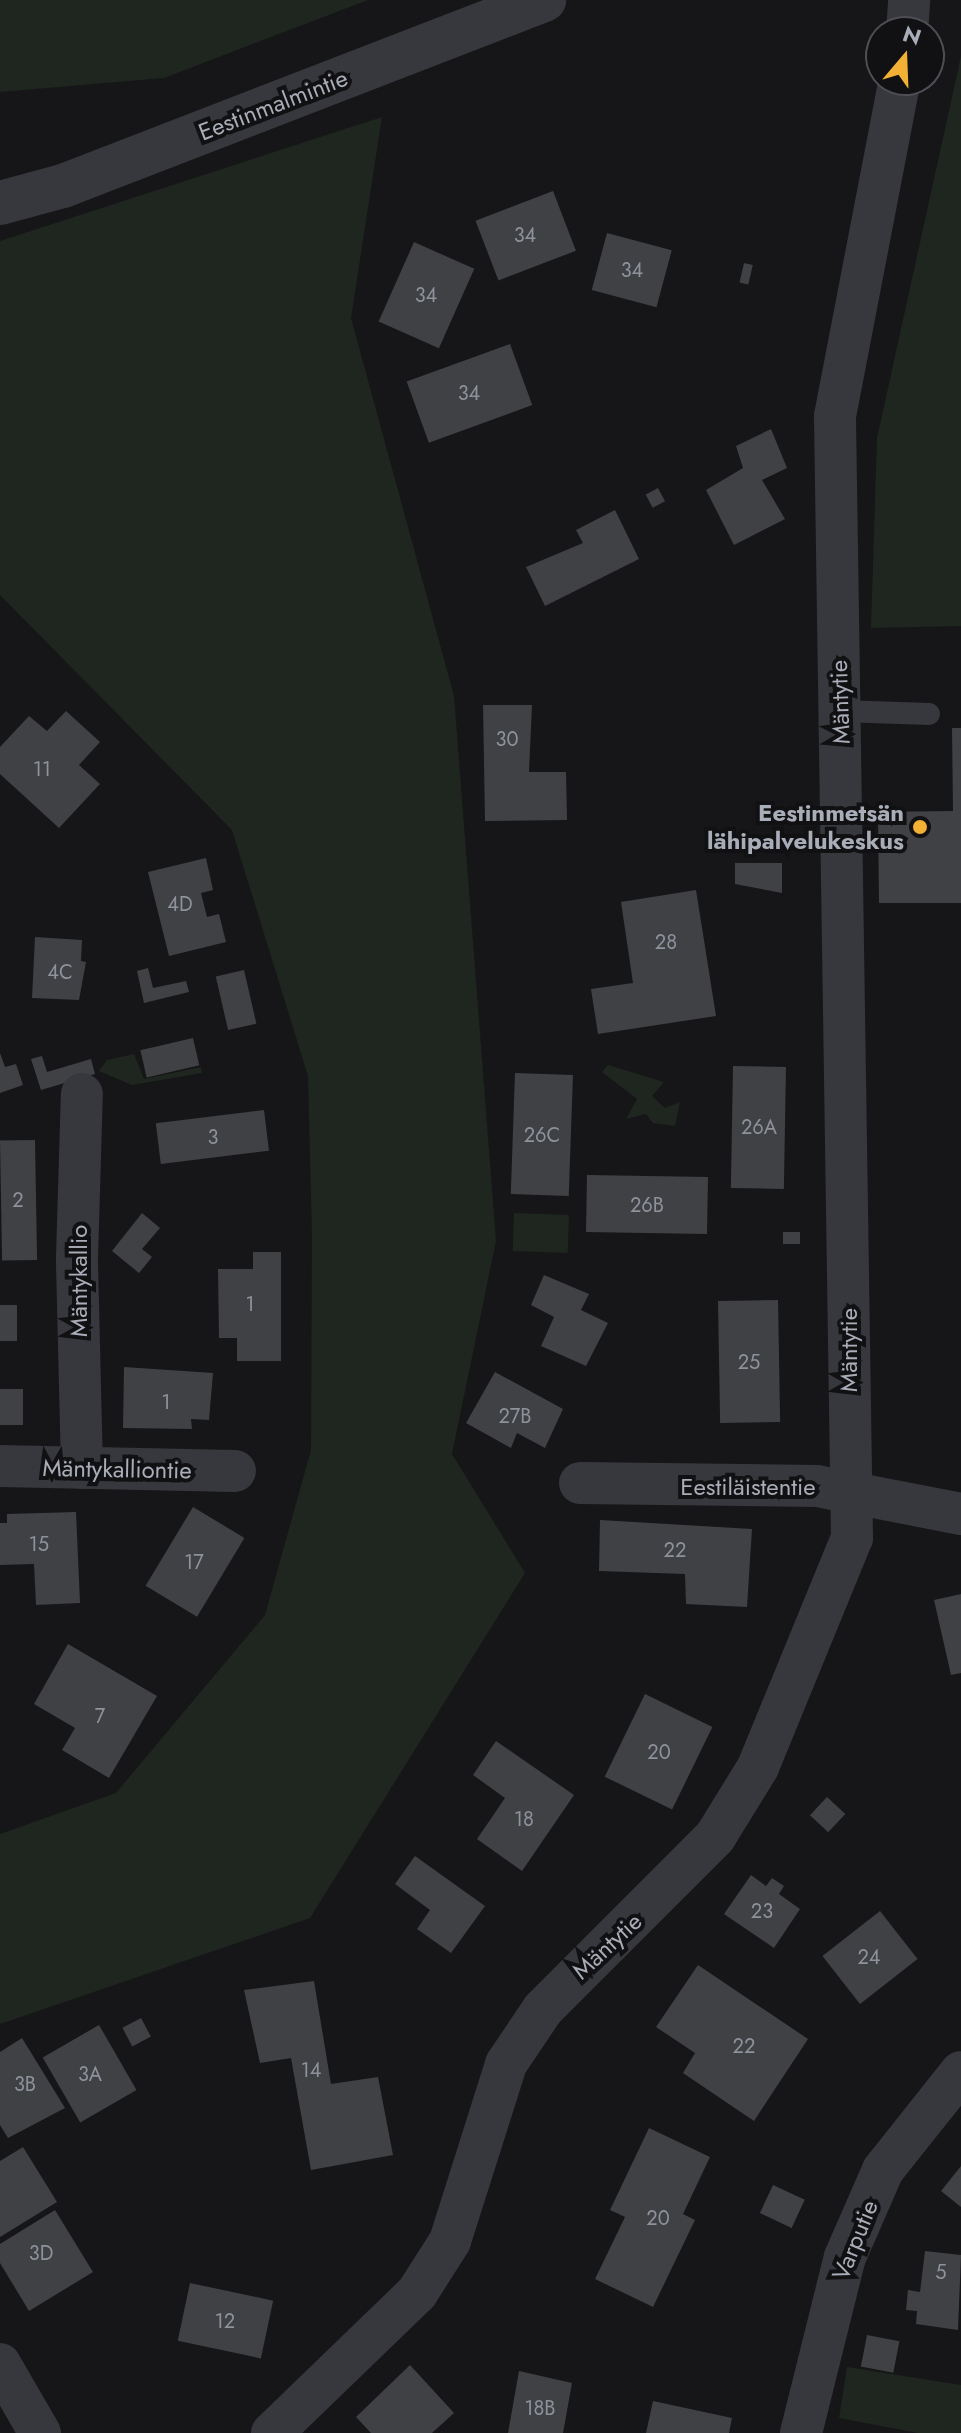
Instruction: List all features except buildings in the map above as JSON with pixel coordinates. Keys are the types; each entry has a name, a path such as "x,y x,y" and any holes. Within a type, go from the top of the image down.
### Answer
{"street":[{"name":"Eestinmalmintie","path":"0,203 63,186 544,0"},
{"name":"Mäntytie","path":"272,2433 417,2293 450,2241 506,2064 543,2009 722,1826 791,1694 852,1538 854,1491 835,416 897,96"},
{"name":"Mäntykallio","path":"82,1094 77,1258 82,1468"},
{"name":"Mäntykalliontie","path":"0,1466 235,1471"},
{"name":"Eestiläistentie","path":"580,1483 767,1483 854,1491 961,1514"},
{"name":"Varputie","path":"801,2433 841,2271 883,2170 961,2072"},
{"path":"0,2364 40,2433"}],"lane":[{"path":"840,711 929,714"}],"shaded area":[{"path":"0,0 368,0 164,78 0,92"},
{"path":"961,56 961,626 871,628 877,438"},
{"path":"382,117 351,318 454,696 496,1241 452,1454 525,1573 310,1918 0,2024 0,1834 116,1793 265,1615 311,1450 312,1235 308,1076 232,830 0,595 0,241"},
{"path":"134,1054 144,1079 201,1067 202,1073 132,1085 99,1071 107,1060"},
{"path":"608,1065 664,1082 652,1096 665,1108 680,1102 675,1126 653,1123 646,1114 626,1119 637,1099 602,1072"},
{"path":"514,1213 569,1215 568,1253 513,1251"},
{"path":"847,2367 961,2385 961,2433 918,2433 839,2418"}],"place":[{"name":"Eestinmetsän lähipalvelukeskus","path":"920,827"}]}
